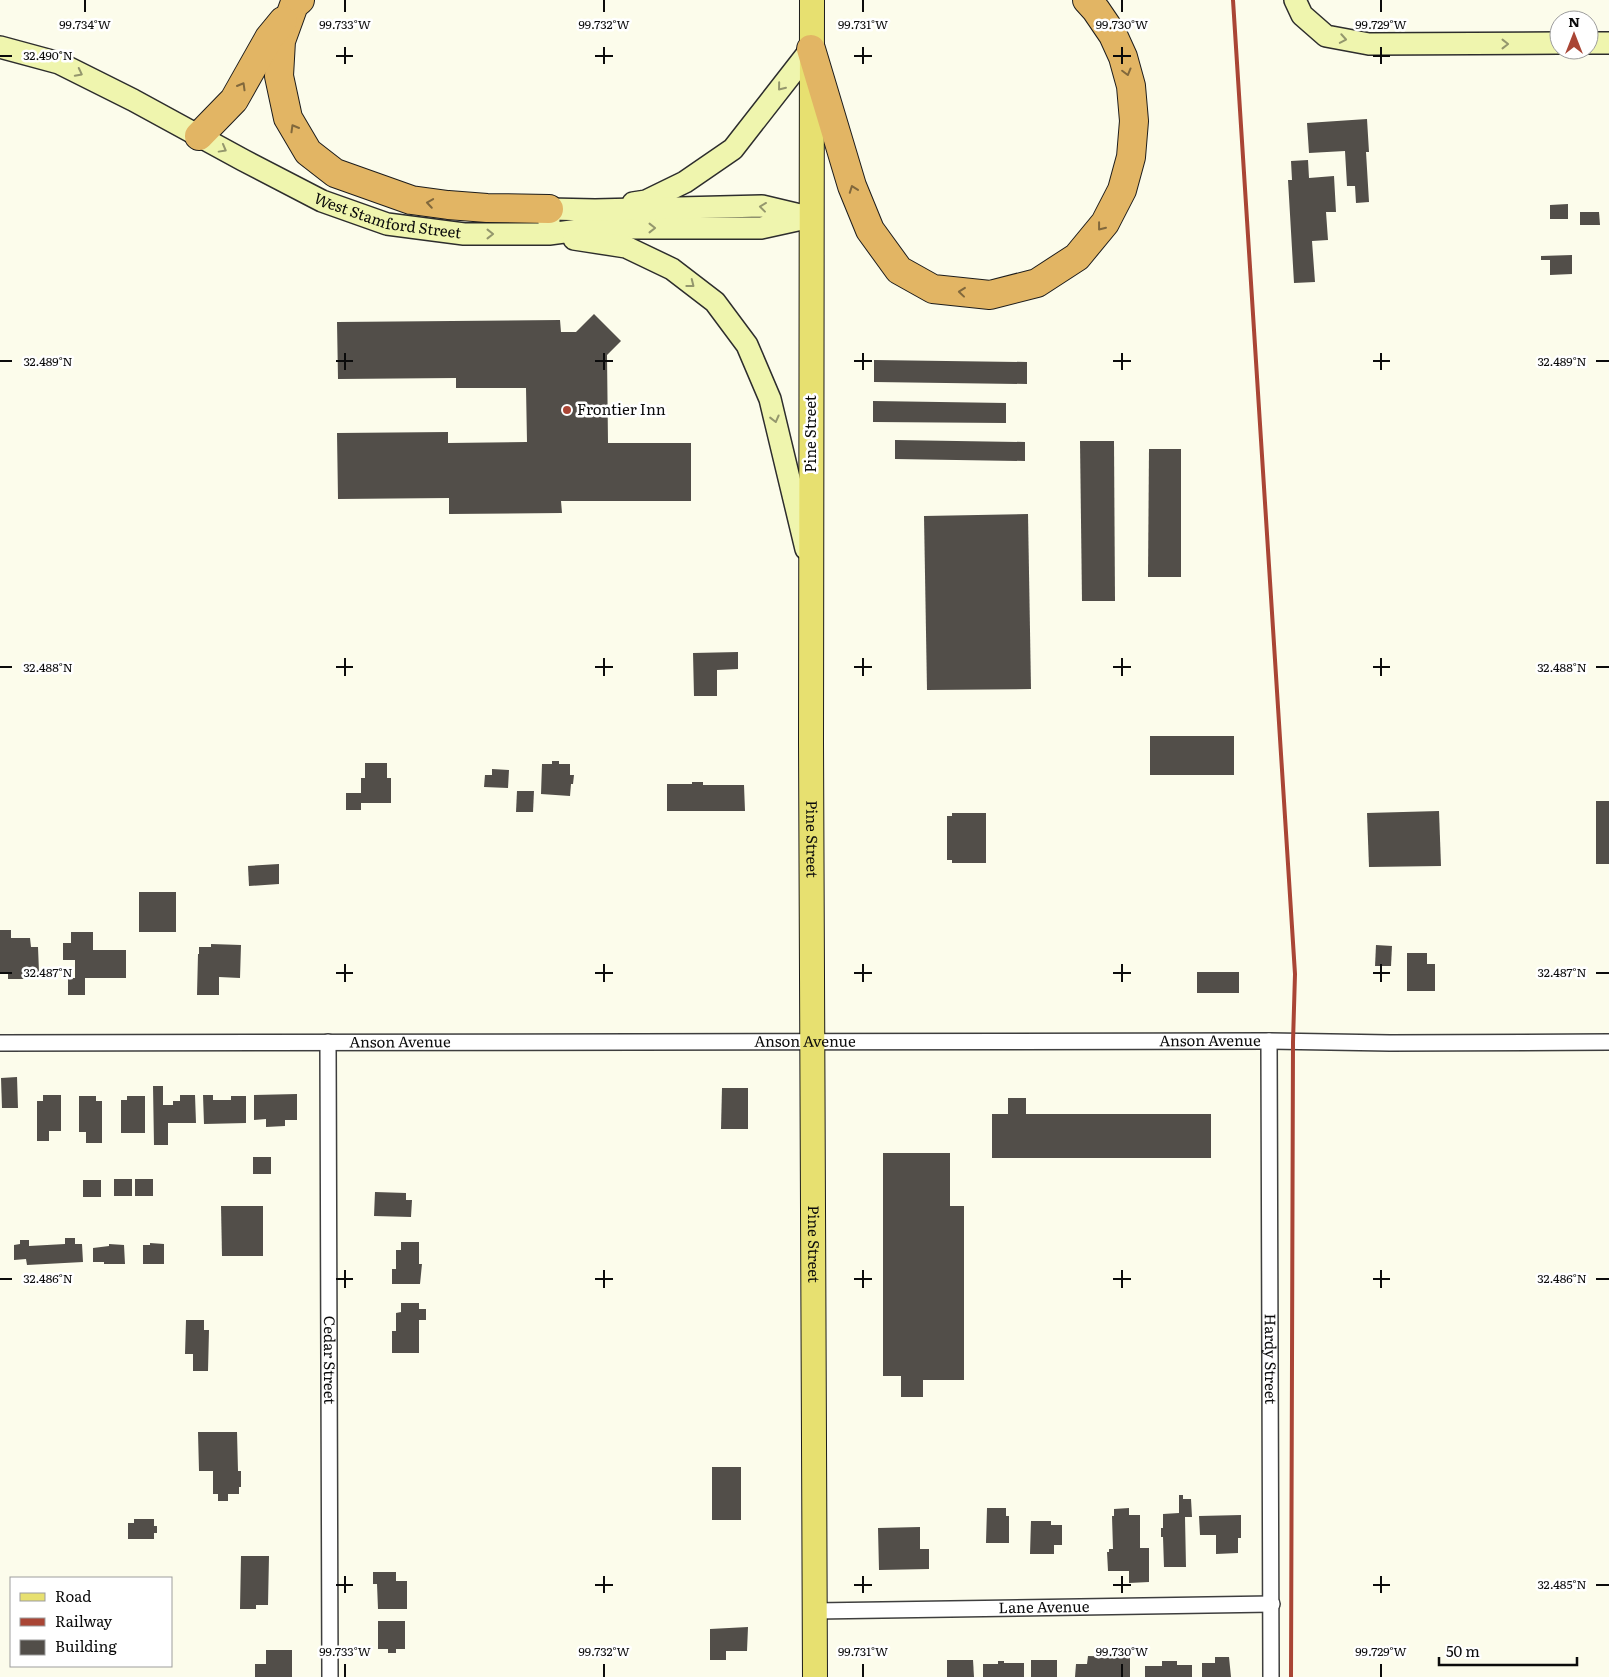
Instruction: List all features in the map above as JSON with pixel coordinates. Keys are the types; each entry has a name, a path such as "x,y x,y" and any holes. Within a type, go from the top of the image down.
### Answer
{"highway":[{"path":"812,49 852,186 870,230 899,270 933,289 990,295 1038,283 1077,257 1105,223 1122,190 1131,157 1134,121 1130,86 1123,57 1113,35 1087,0"},
{"path":"199,136 234,100 270,38 297,3"},
{"path":"297,3 281,41 279,76 288,118 308,152 334,173 411,200 488,208 549,222"}],"main road":[{"name":"Pine Street","path":"812,0 811,569 815,1677"},
{"path":"1295,0 1302,15 1326,36 1369,44 1549,43"},
{"name":"West Stamford Street","path":"0,47 59,63 322,200 387,224 464,234 549,222 594,228 761,228 811,217"},
{"path":"549,222 595,210 646,200 685,182 733,148 812,49"},
{"path":"595,210 762,206 811,217"},
{"path":"549,222 626,247 672,269 715,302 747,344 770,399 811,569"}],"street":[{"name":"Hardy Street","path":"1269,1041 1271,1677"},
{"name":"Cedar Street","path":"328,1042 330,1677"},
{"name":"Anson Avenue","path":"0,1043 1609,1042"},
{"name":"Lane Avenue","path":"815,1611 1272,1604"}],"building":[{"path":"1367,119 1369,152 1366,152 1369,202 1356,203 1355,186 1347,186 1345,151 1309,153 1307,123"},
{"path":"1308,160 1309,178 1334,176 1336,212 1326,212 1328,240 1312,241 1315,282 1294,283 1288,180 1292,180 1291,161"},
{"path":"1568,204 1568,219 1550,219 1550,205"},
{"path":"1580,212 1599,212 1600,225 1580,225"},
{"path":"1572,255 1572,274 1550,275 1550,260 1541,260 1541,256"},
{"name":"Frontier Inn","path":"594,314 621,341 607,355 608,443 691,443 691,501 561,501 562,513 449,514 449,498 338,499 337,433 448,432 448,443 527,442 526,388 456,388 456,378 338,379 337,322 560,320 561,332 576,332"},
{"path":"874,360 1027,362 1027,384 874,382"},
{"path":"873,401 1006,403 1006,423 873,422"},
{"path":"895,440 1025,442 1025,461 895,459"},
{"path":"1080,441 1114,441 1115,601 1082,601"},
{"path":"1149,449 1181,449 1181,577 1148,577"},
{"path":"1028,514 1031,689 927,690 924,516"},
{"path":"738,652 738,669 717,670 717,696 694,696 693,653"},
{"path":"1150,736 1234,736 1234,775 1150,775"},
{"path":"552,761 559,761 559,764 570,764 570,775 574,775 570,796 541,794 542,764 552,764"},
{"path":"365,763 387,763 387,778 391,778 391,803 361,803 361,810 346,810 346,793 361,793 361,778 365,778"},
{"path":"492,769 509,770 508,788 484,787 485,775 492,775"},
{"path":"692,782 703,782 703,785 744,785 745,811 667,811 667,784 692,784"},
{"path":"517,791 534,791 533,812 516,812"},
{"path":"1596,801 1609,801 1609,864 1596,864"},
{"path":"1439,811 1441,866 1369,867 1367,813"},
{"path":"952,813 986,813 986,863 952,863 952,860 947,860 947,816 952,816"},
{"path":"279,864 279,884 249,886 248,866"},
{"path":"139,892 176,892 176,932 139,932"},
{"path":"0,930 11,930 11,938 30,938 31,947 38,947 39,972 30,972 27,975 27,979 8,979 8,972 0,972"},
{"path":"71,932 93,932 93,950 126,950 126,978 85,978 85,995 68,995 68,978 75,978 75,960 63,960 63,943 71,943"},
{"path":"211,944 241,945 240,978 219,977 219,995 197,995 199,947 211,947"},
{"path":"1376,945 1392,946 1391,966 1375,966"},
{"path":"1407,953 1427,953 1427,964 1435,964 1435,991 1407,991"},
{"path":"1197,972 1239,972 1239,993 1197,993"},
{"path":"17,1077 18,1108 2,1108 1,1078"},
{"path":"153,1086 163,1086 163,1105 173,1105 173,1101 180,1101 180,1095 195,1095 196,1123 168,1123 168,1145 154,1145"},
{"path":"722,1088 748,1088 748,1129 721,1129"},
{"path":"297,1094 297,1120 285,1120 285,1126 266,1127 266,1119 254,1120 254,1095"},
{"path":"43,1095 61,1095 61,1131 49,1131 49,1141 37,1141 37,1101 43,1101"},
{"path":"203,1095 213,1095 213,1100 231,1100 231,1096 246,1096 246,1123 204,1124"},
{"path":"79,1096 96,1096 96,1101 102,1101 102,1143 86,1143 86,1132 79,1132"},
{"path":"127,1096 145,1096 145,1133 121,1133 121,1100 127,1100"},
{"path":"1008,1098 1026,1098 1026,1114 1211,1114 1211,1158 992,1158 992,1114 1008,1114"},
{"path":"883,1153 950,1153 950,1206 964,1206 964,1380 923,1380 923,1397 901,1397 901,1376 883,1376"},
{"path":"253,1157 271,1157 271,1174 253,1174"},
{"path":"114,1179 132,1179 132,1196 114,1196"},
{"path":"135,1179 153,1179 153,1196 135,1196"},
{"path":"83,1180 101,1180 101,1197 83,1197"},
{"path":"375,1192 406,1193 406,1200 412,1200 411,1217 374,1216"},
{"path":"221,1206 263,1206 263,1256 222,1256"},
{"path":"65,1238 75,1238 75,1244 82,1244 83,1262 27,1265 26,1259 14,1260 14,1245 20,1244 20,1240 29,1240 29,1246 65,1244"},
{"path":"401,1242 419,1242 419,1264 422,1264 420,1284 392,1284 392,1269 396,1269 396,1250 401,1250"},
{"path":"150,1243 164,1244 164,1264 143,1264 143,1245 150,1245"},
{"path":"109,1244 124,1245 125,1264 93,1262 93,1248 109,1246"},
{"path":"401,1303 419,1303 419,1309 426,1309 426,1320 419,1320 419,1353 392,1353 392,1331 396,1331 396,1313 401,1312"},
{"path":"186,1320 204,1320 204,1330 209,1330 208,1371 193,1371 193,1354 185,1354"},
{"path":"198,1432 237,1432 238,1471 241,1471 241,1487 239,1487 239,1494 228,1494 228,1501 218,1501 218,1494 213,1494 213,1471 199,1471"},
{"path":"712,1467 741,1467 741,1520 712,1520"},
{"path":"1179,1495 1183,1495 1183,1499 1191,1499 1192,1517 1185,1517 1186,1567 1164,1567 1163,1537 1161,1537 1163,1514 1179,1513"},
{"path":"987,1508 1006,1508 1006,1516 1009,1516 1009,1543 986,1543"},
{"path":"1129,1508 1129,1515 1140,1515 1140,1548 1149,1548 1149,1582 1129,1583 1129,1571 1108,1571 1107,1552 1109,1552 1109,1549 1113,1549 1112,1516 1114,1516 1114,1509"},
{"path":"1241,1515 1241,1538 1238,1538 1238,1553 1216,1554 1216,1535 1200,1535 1199,1516"},
{"path":"134,1519 154,1519 157,1533 154,1533 154,1539 128,1539 128,1523 134,1523"},
{"path":"1031,1521 1051,1521 1051,1525 1062,1525 1062,1545 1054,1545 1054,1554 1030,1554"},
{"path":"920,1527 920,1549 929,1549 929,1569 879,1570 878,1528"},
{"path":"241,1556 269,1556 268,1605 256,1605 256,1609 240,1609"},
{"path":"373,1572 396,1572 396,1581 407,1581 407,1609 378,1609 377,1584 373,1584"},
{"path":"378,1621 405,1621 405,1649 396,1649 396,1653 388,1653 388,1649 378,1649"},
{"path":"748,1627 747,1651 726,1651 726,1660 710,1660 710,1629"},
{"path":"266,1650 292,1650 292,1677 255,1677 255,1664 266,1664"},
{"path":"1088,1656 1130,1657 1130,1677 1075,1677 1076,1664 1087,1664"},
{"path":"1215,1657 1229,1657 1231,1677 1202,1677 1202,1663 1215,1663"},
{"path":"947,1660 973,1660 974,1677 947,1677"},
{"path":"1031,1660 1057,1660 1057,1677 1031,1677"},
{"path":"998,1661 1004,1661 1004,1663 1024,1663 1024,1677 983,1677 983,1664 998,1664"},
{"path":"1162,1661 1177,1661 1177,1665 1192,1665 1192,1677 1145,1677 1145,1666 1162,1666"}],"railway":[{"path":"1233,0 1295,974 1293,1042 1291,1677"}],"place":[{"name":"Frontier Inn","path":"567,410"}]}
